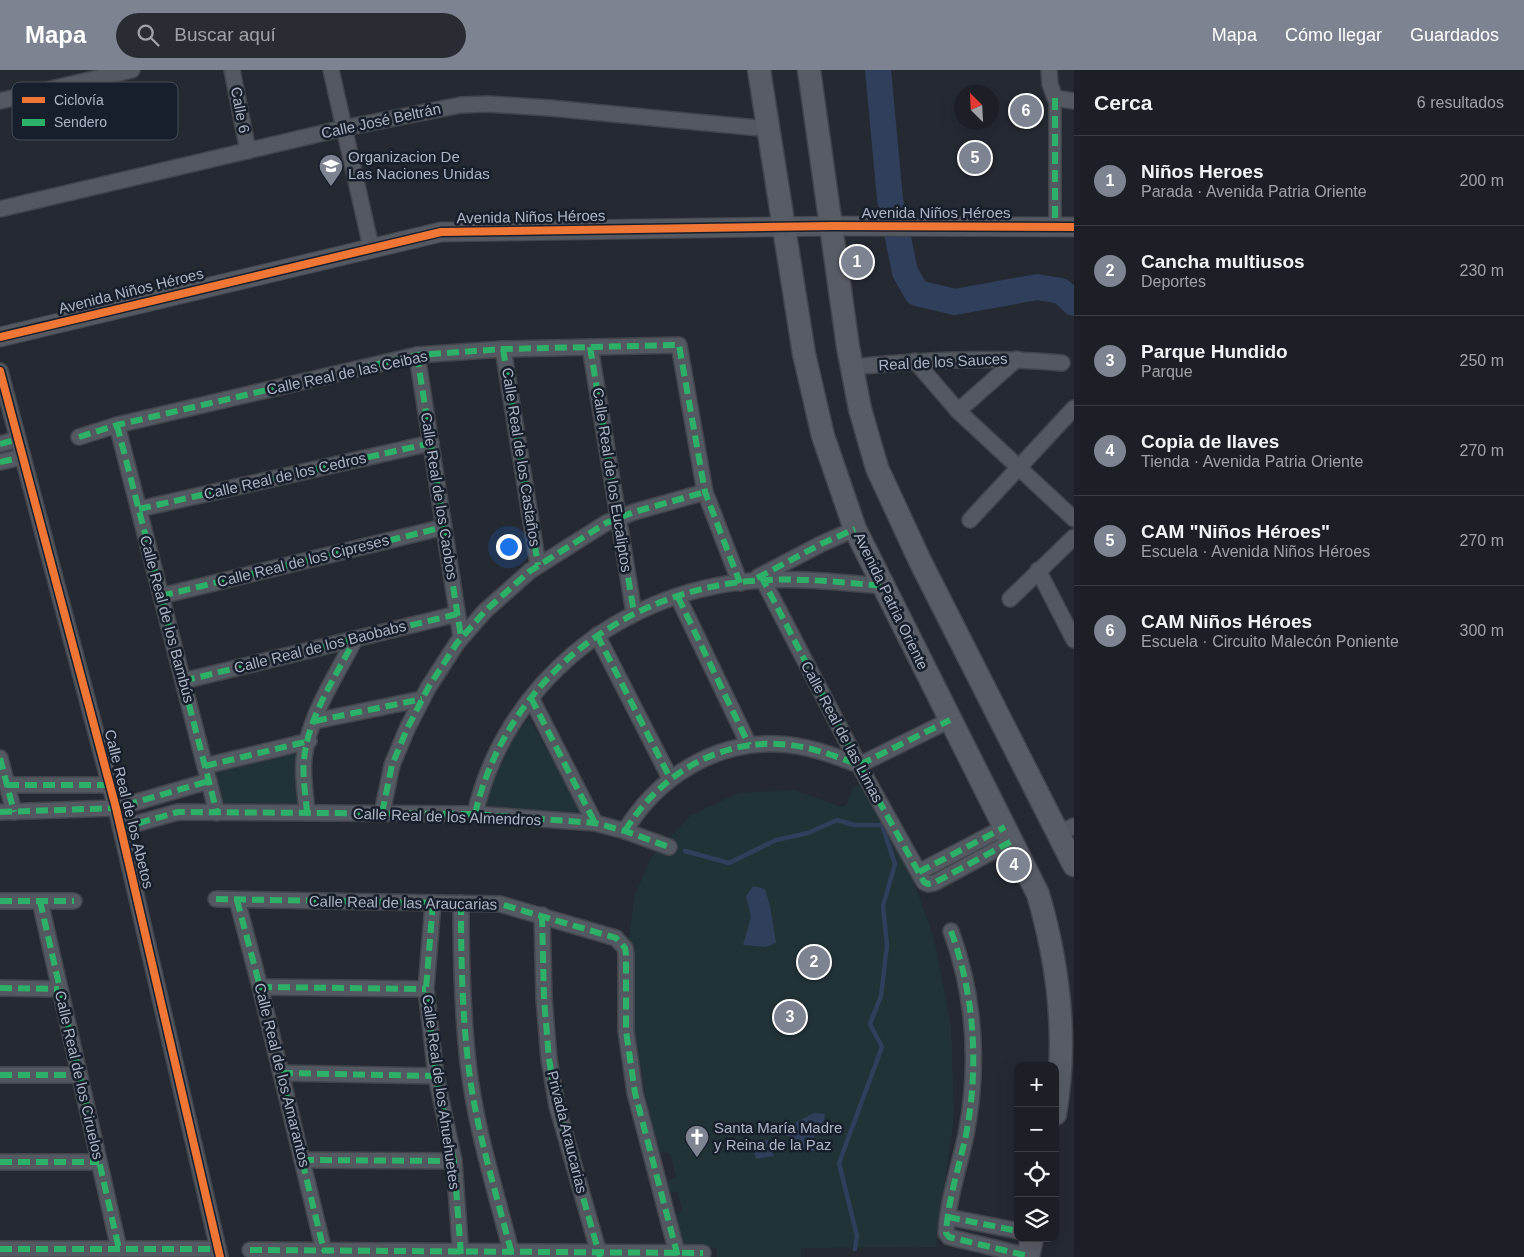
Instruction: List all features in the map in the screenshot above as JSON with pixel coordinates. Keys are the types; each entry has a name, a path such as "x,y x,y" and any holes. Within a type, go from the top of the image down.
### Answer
{"main road":[{"name":"Avenida Patria Oriente","path":"760,70 804,354 823,436 855,529 1038,894 1050,936 1058,976 1062,1050 1056,1107"},
{"path":"808,70 852,368 860,410 877,468 920,561 1070,845"}],"street":[{"path":"79,82 132,70"},
{"name":"Calle 6","path":"232,70 248,150"},
{"path":"331,70 371,247"},
{"path":"1049,70 1050,84 1055,98 1055,227"},
{"path":"1055,98 1074,101"},
{"name":"Calle José Beltrán","path":"0,209 344,128 444,108 488,104 769,129"},
{"name":"Avenida Niños Héroes","path":"0,337 429,234 832,226 862,228 1074,227"},
{"name":"Calle Real de las Ceibas","path":"79,437 117,425 417,355 503,349 679,345"},
{"name":"Calle Real de las Limas","path":"679,345 705,492 923,878 1008,834"},
{"name":"Calle Real de los Eucaliptos","path":"590,347 634,613"},
{"name":"Calle Real de los Castaños","path":"503,349 538,565"},
{"name":"Calle Real de los Caobos","path":"417,355 461,637"},
{"path":"1016,359 1062,363"},
{"name":"Real de los Sauces","path":"852,368 915,361 1016,359"},
{"name":"Real de los Sauces","path":"958,411 1016,359"},
{"path":"915,361 958,411 1018,469 1074,519"},
{"name":"Calle Real de los Abetos","path":"0,371 121,828 219,1253"},
{"path":"970,520 1074,408"},
{"name":"Calle Real de los Bambús","path":"117,425 217,813"},
{"path":"0,444 18,439"},
{"name":"Calle Real de los Cedros","path":"139,509 431,442"},
{"path":"0,462 23,457"},
{"path":"382,814 392,766 422,699 461,637 485,611 538,565 606,523 672,500 705,492"},
{"name":"Calle Real de los Cipreses","path":"161,596 444,527"},
{"path":"754,580 855,529"},
{"path":"1010,599 1038,570 1074,538"},
{"path":"1038,570 1072,635"},
{"path":"475,814 482,787 492,762 507,733 531,698 552,673 597,635 634,613 678,597 754,580 802,580 883,586"},
{"path":"678,597 749,745"},
{"name":"Calle Real de los Baobabs","path":"183,681 458,614"},
{"path":"597,635 670,778"},
{"path":"307,813 304,759 315,721 354,639"},
{"path":"531,698 595,823"},
{"path":"315,721 422,699"},
{"path":"625,830 649,797 670,778 722,752 749,745 778,744 808,748 859,765 950,720"},
{"path":"205,766 309,741"},
{"path":"0,758 7,785 7,812 116,808 209,781"},
{"path":"7,785 110,785"},
{"name":"Calle Real de los Almendros","path":"121,828 178,812 475,814 595,823 625,830 669,847"},
{"name":"Calle Real de las Araucarias","path":"216,899 500,904 616,938 625,948 626,1030 635,1093 677,1255"},
{"name":"Calle Real de los Amarantos","path":"237,900 324,1251"},
{"path":"0,901 74,901"},
{"name":"Calle Real de los Ciruelos","path":"40,901 118,1249"},
{"name":"Calle Real de los Ahuehuetes","path":"433,903 426,989 436,1076 454,1161 461,1254"},
{"name":"Calle Real de los Ahuehuetes","path":"461,903 461,973 468,1062 487,1158 511,1251"},
{"name":"Privada Araucarias","path":"542,915 544,999 549,1059 557,1106 600,1255"},
{"path":"951,932 966,984 974,1053 972,1102 946,1231 949,1237 1029,1250"},
{"path":"260,987 426,989"},
{"path":"0,988 60,989"},
{"path":"281,1072 436,1076"},
{"path":"0,1075 79,1075"},
{"path":"302,1160 454,1161"},
{"path":"0,1162 99,1162"},
{"path":"948,1217 1014,1230"},
{"path":"0,1249 118,1249 219,1253"},
{"path":"250,1250 483,1255 511,1251 600,1255 703,1253"}],"shaded area":[{"path":"529,718 585,817 483,805 515,735"},
{"path":"303,745 303,804 224,804 214,783 212,768"},
{"path":"861,784 906,862 919,896 934,938 951,1025 954,1117 936,1247 801,1248 801,1257 717,1257 717,1248 683,1246 673,1226 676,1216 682,1211 678,1192 670,1193 666,1181 676,1177 670,1153 660,1152 655,1143 629,1010 628,945 634,898 650,859 690,816 738,793 794,790 842,807 847,804 852,788"}],"water":[{"path":"753,886 765,889 770,906 776,943 766,947 743,945 751,917 746,896"},
{"path":"814,1113 825,1114 822,1129 814,1136 816,1151 804,1151 792,1137 775,1133"},
{"path":"768,1140 774,1156 756,1159 752,1144"}],"waterway":[{"path":"878,70 890,199 905,272 917,293 955,302 1037,287 1061,291 1074,303"},
{"path":"685,851 729,863 776,840 808,833 837,820 854,825 882,825 895,864 883,906 887,945 881,996 870,1024 882,1047 839,1163 857,1236 855,1249"}],"marked path":[{"path":"1055,98 1055,227"},
{"path":"79,437 117,425 417,355 503,349 679,345 705,492 740,583"},
{"path":"590,347 634,613"},
{"path":"503,349 538,565"},
{"path":"417,355 461,637"},
{"path":"117,425 217,813"},
{"path":"0,444 18,439"},
{"path":"139,509 431,443"},
{"path":"0,462 23,457"},
{"path":"382,813 392,765 407,729 428,688 457,643 485,611 530,571 606,523 634,512 705,492"},
{"path":"161,596 444,527"},
{"path":"757,578 821,544 855,529"},
{"path":"761,576 859,765 924,882 928,884 934,883 1012,841"},
{"path":"475,814 490,767 512,724 541,686 575,653 614,625 656,604 702,589 751,581 800,580 883,586"},
{"path":"678,597 749,745"},
{"path":"183,681 457,614"},
{"path":"597,635 670,778"},
{"path":"307,813 303,773 311,728 324,697 355,639"},
{"path":"531,698 595,823"},
{"path":"315,721 422,699"},
{"path":"625,831 653,795 671,779 690,766 710,756 754,745 778,744 809,748 859,765 950,720"},
{"path":"205,766 309,741"},
{"path":"0,758 14,812"},
{"path":"0,812 116,808 209,781"},
{"path":"7,785 110,785"},
{"path":"121,828 178,812 475,814 595,823 625,831 669,847"},
{"path":"919,872 1005,827"},
{"path":"216,899 500,904 616,938 625,948 626,954 626,1031 635,1093 678,1257"},
{"path":"237,900 324,1251"},
{"path":"0,901 74,901"},
{"path":"40,901 119,1249"},
{"path":"433,903 426,989 436,1076 454,1161 461,1255"},
{"path":"461,903 463,1002 471,1086 486,1157 511,1251"},
{"path":"542,915 544,999 549,1059 557,1106 600,1257"},
{"path":"951,931 959,956 970,1007 973,1084 966,1135 951,1196 946,1233 949,1237 1028,1256"},
{"path":"260,987 426,989"},
{"path":"0,988 59,989"},
{"path":"281,1073 436,1076"},
{"path":"0,1075 79,1075"},
{"path":"302,1160 454,1161"},
{"path":"0,1162 99,1162"},
{"path":"948,1217 1014,1230"},
{"path":"0,1249 218,1249"},
{"path":"250,1250 703,1253"}],"cycle path":[{"path":"0,337 441,232 832,226 1074,227"},
{"path":"0,371 116,808 220,1257"}],"place":[{"name":"CAM Niños Héroes","path":"1026,111"},
{"name":"CAM \"Niños Héroes\"","path":"975,158"},
{"name":"Organizacion De Las Naciones Unidas","path":"331,187"},
{"name":"Niños Heroes","path":"857,262"},
{"name":"Copia de llaves","path":"1014,865"},
{"name":"Cancha multiusos","path":"814,962"},
{"name":"Parque Hundido","path":"790,1017"},
{"name":"Santa María Madre y Reina de la Paz","path":"697,1158"}]}
